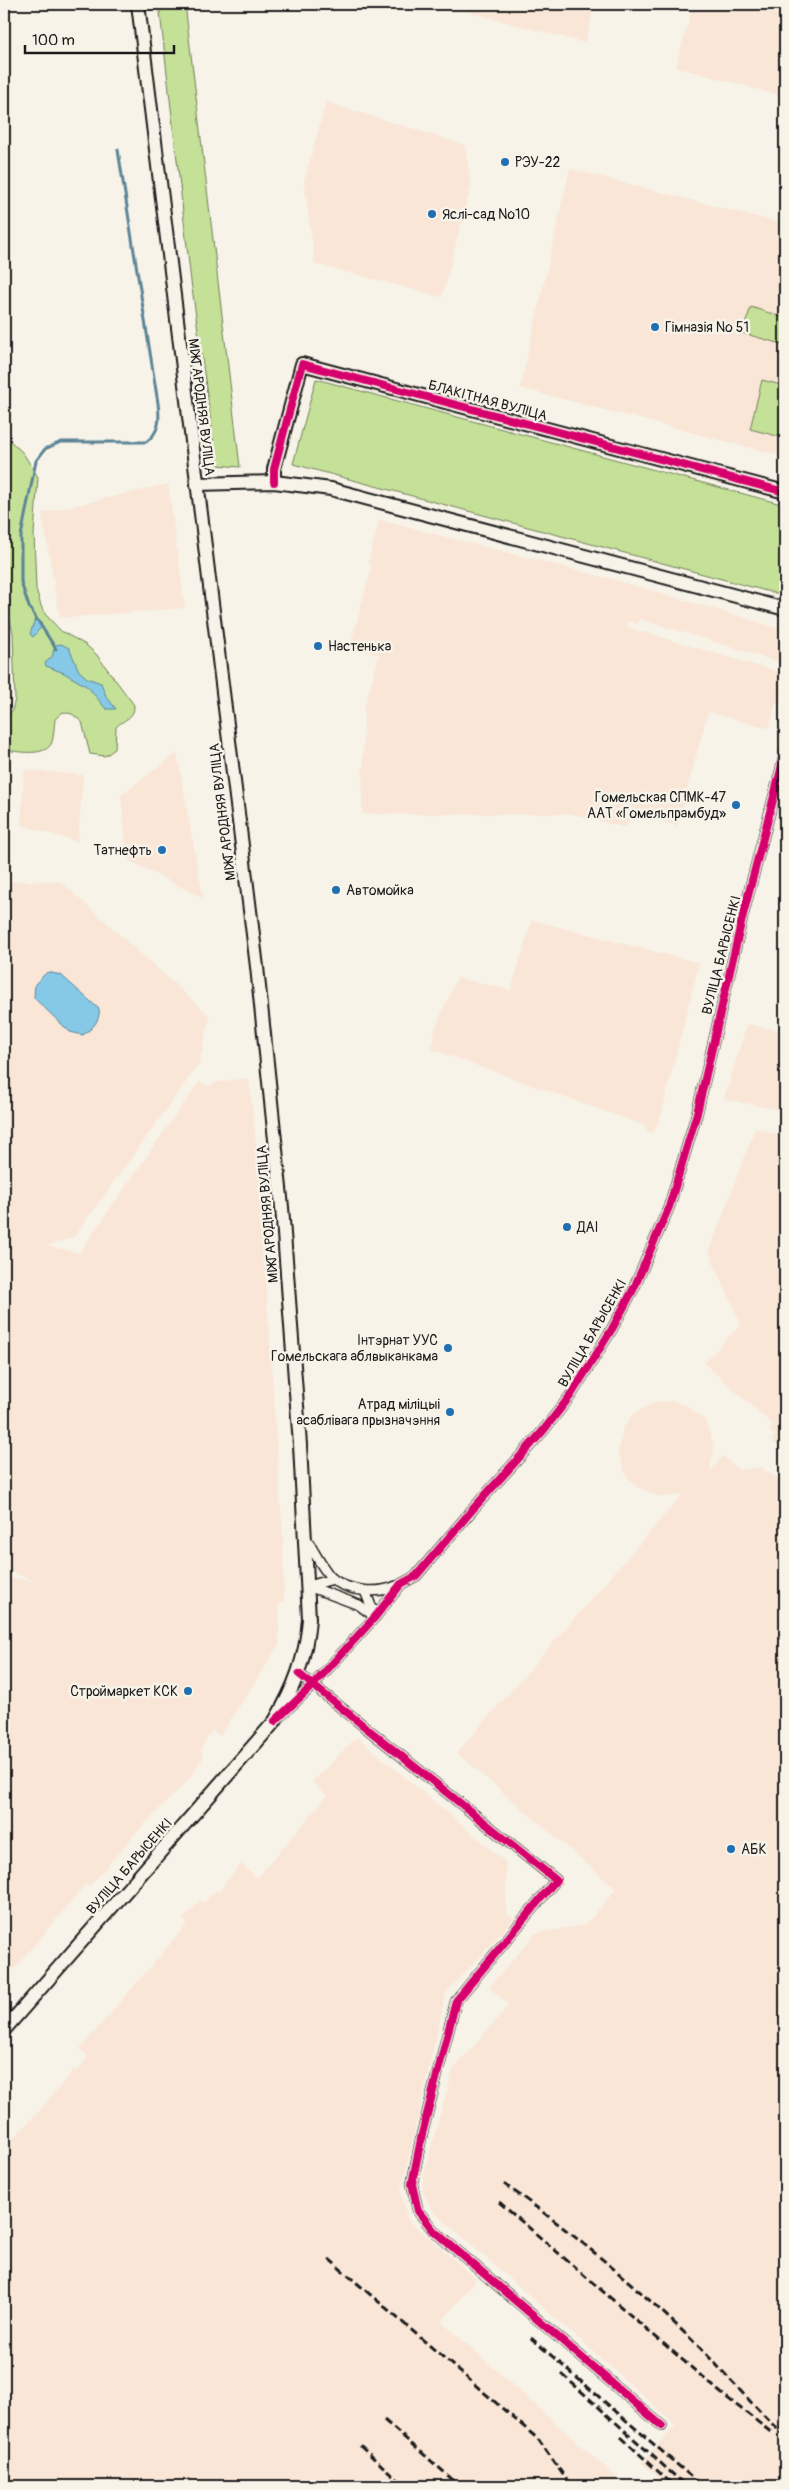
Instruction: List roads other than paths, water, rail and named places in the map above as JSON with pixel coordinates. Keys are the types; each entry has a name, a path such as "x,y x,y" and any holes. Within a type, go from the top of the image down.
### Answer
{"main road":[{"name":"МІЖГАРОДНЯЯ ВУЛІЦА","path":"138,4 257,967 282,1207 306,1538 310,1620"},
{"name":"БЛАКІТНАЯ ВУЛІЦА","path":"274,482 274,469 302,364 785,492"},
{"path":"197,484 274,482 331,489 785,609"},
{"name":"ВУЛІЦА БАРЫСЕНКІ","path":"4,2030 274,1721 299,1674 308,1644 310,1620"}],"street":[{"name":"ВУЛІЦА БАРЫСЕНКІ","path":"333,1579 364,1591 387,1590 416,1576 543,1432 571,1395 612,1329 656,1240 669,1207 697,1113 740,925 785,754"},
{"path":"306,1538 333,1579 308,1586"},
{"name":"ВУЛІЦА БАРЫСЕНКІ","path":"274,1721 313,1684 375,1617 401,1584"},
{"path":"308,1586 359,1605 375,1617"},
{"path":"364,1591 375,1617"},
{"path":"299,1674 556,1880 456,2001 422,2134 412,2184 418,2211 434,2231 662,2426"}],"water":[{"path":"35,619 40,621 42,626 33,637 30,634"},
{"path":"61,644 69,648 79,671 87,678 101,683 106,696 116,709 106,709 88,687 64,673 46,666 45,663 52,657 55,645"},
{"path":"47,972 61,975 99,1009 99,1017 95,1024 83,1035 70,1032 34,998 35,984"}],"waterway":[{"path":"56,649 29,607 21,582 21,536 36,461 45,449 61,442 146,442 154,434 159,420 158,403 118,150"}],"railway":[{"path":"504,2184 603,2260 650,2301 706,2354 785,2436"},
{"path":"499,2202 721,2393 772,2433"},
{"path":"329,2259 538,2439 571,2486"},
{"path":"531,2338 702,2486"},
{"path":"562,2374 686,2486"},
{"path":"384,2420 460,2486"},
{"path":"621,2437 674,2486"},
{"path":"360,2446 405,2486"}],"place":[{"name":"РЭУ-22","path":"505,162"},
{"name":"Яслі-сад №10","path":"432,214"},
{"name":"Гімназія № 51","path":"655,327"},
{"name":"Настенька","path":"318,646"},
{"name":"Гомельская СПМК-47 ААТ «Гомельпрамбуд»","path":"736,805"},
{"name":"Татнефть","path":"162,850"},
{"name":"Автомойка","path":"336,890"},
{"name":"ДАІ","path":"567,1227"},
{"name":"Інтэрнат УУС Гомельскага аблвыканкама","path":"448,1348"},
{"name":"Атрад міліцыі асаблівага прызначэння","path":"450,1412"},
{"name":"Строймаркет КСК","path":"188,1691"},
{"name":"АБК","path":"731,1849"}]}
